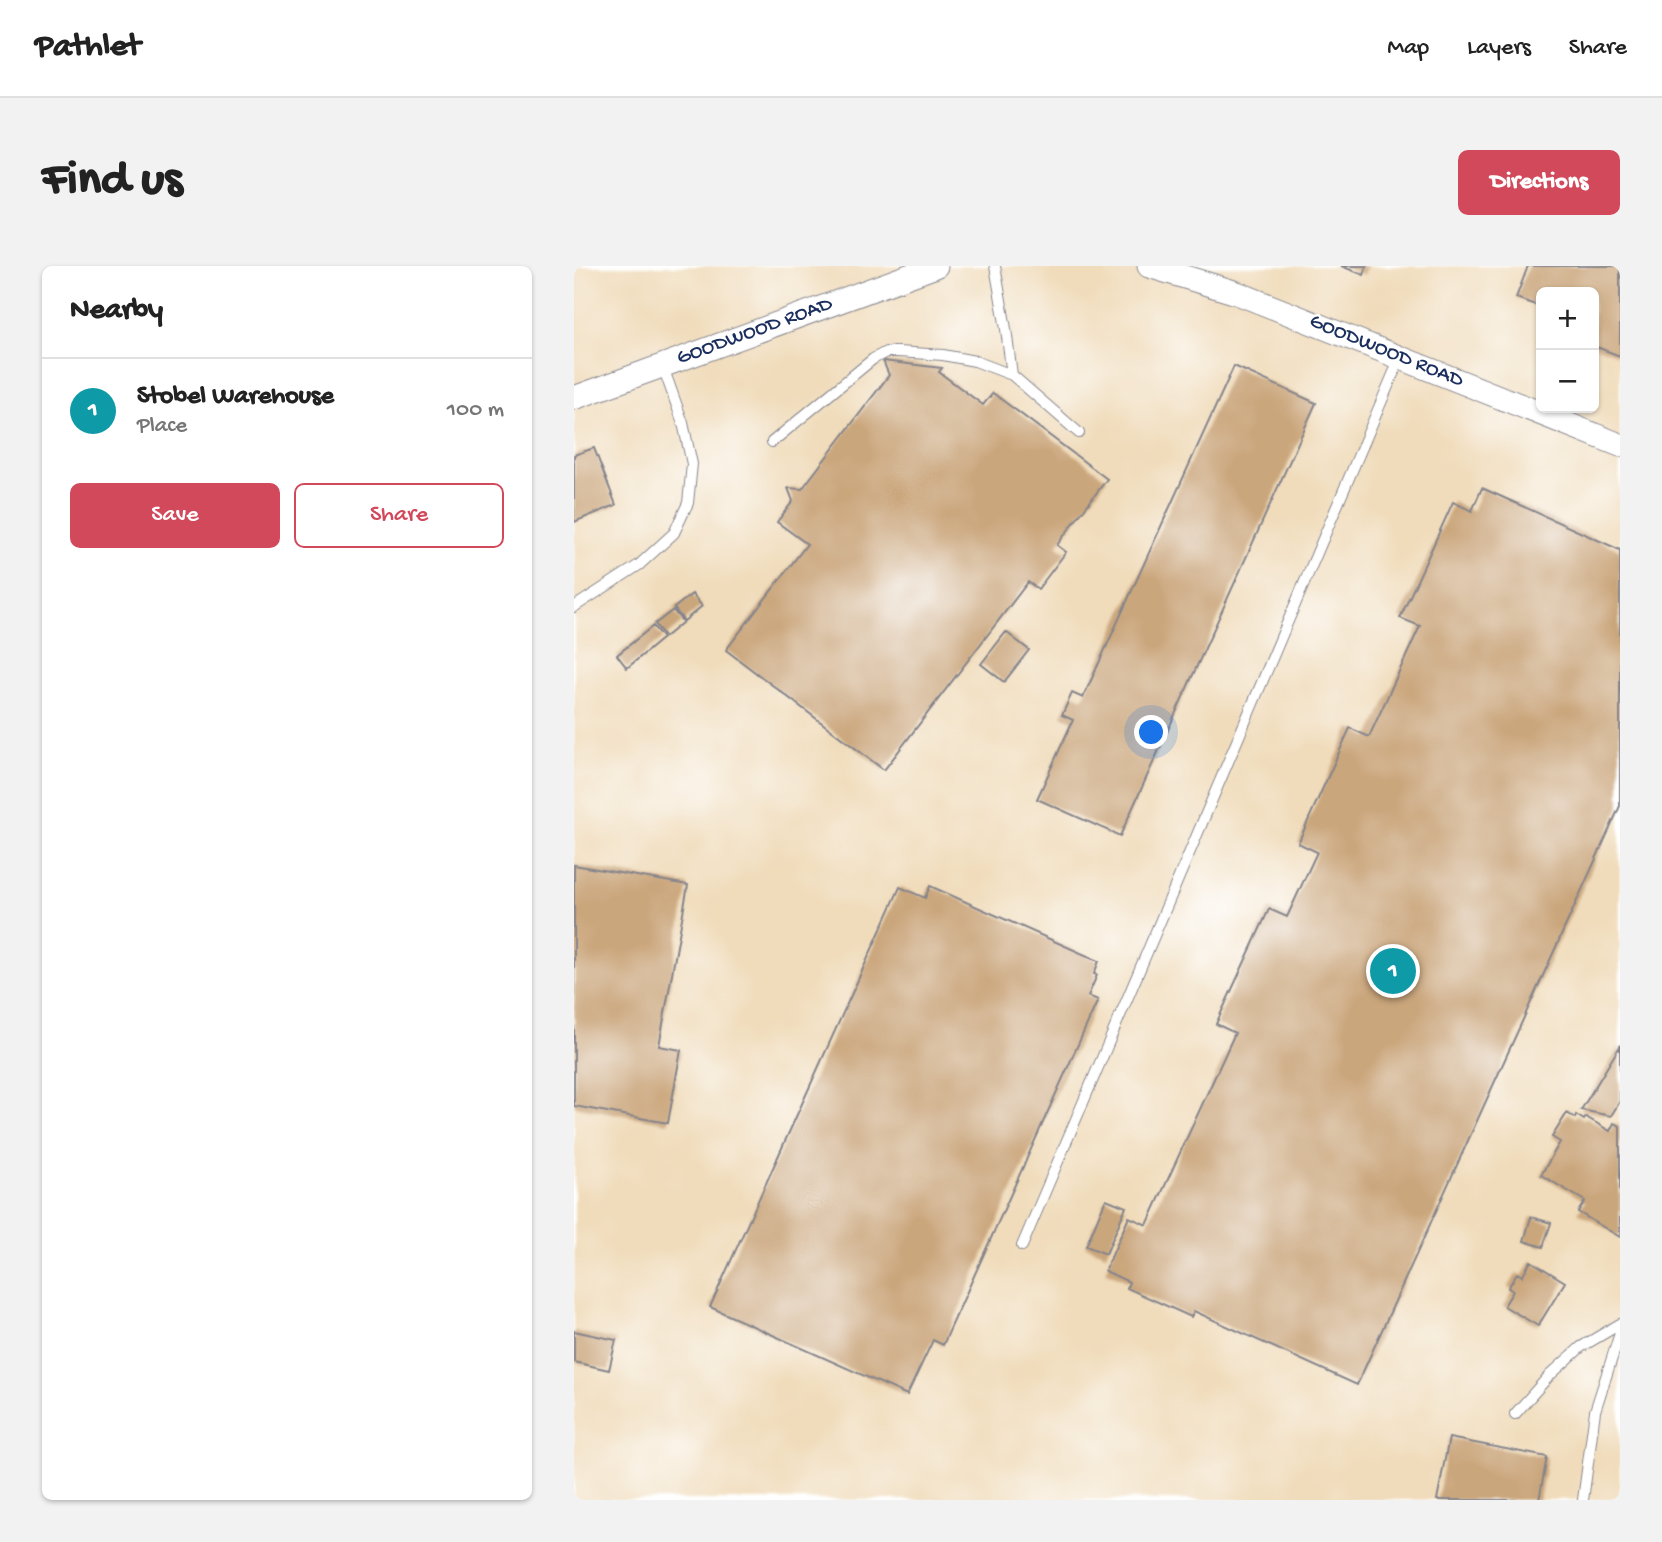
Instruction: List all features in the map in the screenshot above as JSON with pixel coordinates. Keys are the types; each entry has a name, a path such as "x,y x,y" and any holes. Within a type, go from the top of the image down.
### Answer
{"street":[{"name":"GOODWOOD ROAD","path":"574,398 936,266"},
{"name":"GOODWOOD ROAD","path":"1149,266 1237,293 1620,445"}],"lane":[{"path":"995,266 1012,375"},
{"path":"772,442 873,359 886,352 943,355 975,361 1012,375 1079,433"},
{"path":"1022,1246 1400,357"},
{"path":"574,607 639,565 674,533 688,503 692,464 683,423 663,366"},
{"path":"1515,1414 1549,1376 1581,1347 1620,1324"},
{"path":"1583,1500 1595,1411 1620,1333"}],"building":[{"path":"1341,266 1367,266 1364,275"},
{"path":"1528,266 1620,266 1620,356 1599,348 1599,287 1536,287 1536,305 1516,298"},
{"path":"883,361 942,368 939,372 983,405 993,393 1107,479 1057,545 1066,552 1038,589 1028,582 884,770 726,650 807,544 777,522 793,501 788,488 802,489 889,375"},
{"path":"1234,366 1316,403 1120,836 1037,799 1073,720 1062,715 1072,693 1083,698"},
{"path":"594,448 616,505 574,522 574,455"},
{"path":"1482,488 1620,550 1620,806 1357,1385 1194,1311 1191,1317 1127,1288 1129,1282 1105,1271 1129,1217 1147,1225 1235,1033 1216,1024 1269,909 1287,917 1317,852 1298,843 1350,728 1369,737 1420,626 1400,618 1453,502 1472,511"},
{"path":"692,594 702,606 684,621 674,608"},
{"path":"673,610 683,622 665,637 655,624"},
{"path":"653,626 663,638 627,668 617,655"},
{"path":"1006,632 1029,650 1004,682 981,664"},
{"path":"574,865 688,885 659,1046 681,1050 668,1123 574,1106"},
{"path":"930,886 1099,961 1094,974 1097,975 1088,996 1098,1000 943,1345 933,1340 907,1395 710,1307 900,887 925,898"},
{"path":"1620,1046 1620,1101 1611,1116 1581,1110"},
{"path":"1567,1113 1584,1120 1586,1117 1610,1131 1614,1123 1620,1126 1620,1237 1578,1212 1585,1201 1541,1175 1560,1142 1552,1137"},
{"path":"1106,1199 1126,1207 1106,1254 1086,1246"},
{"path":"1531,1217 1551,1223 1543,1247 1524,1241"},
{"path":"1531,1261 1565,1282 1538,1326 1504,1306 1513,1291 1508,1288 1517,1273 1522,1276"},
{"path":"574,1331 616,1340 609,1370 574,1362"},
{"path":"1449,1438 1547,1457 1539,1500 1437,1500"}],"place":[{"name":"Stobel Warehouse","path":"1393,971"}]}
